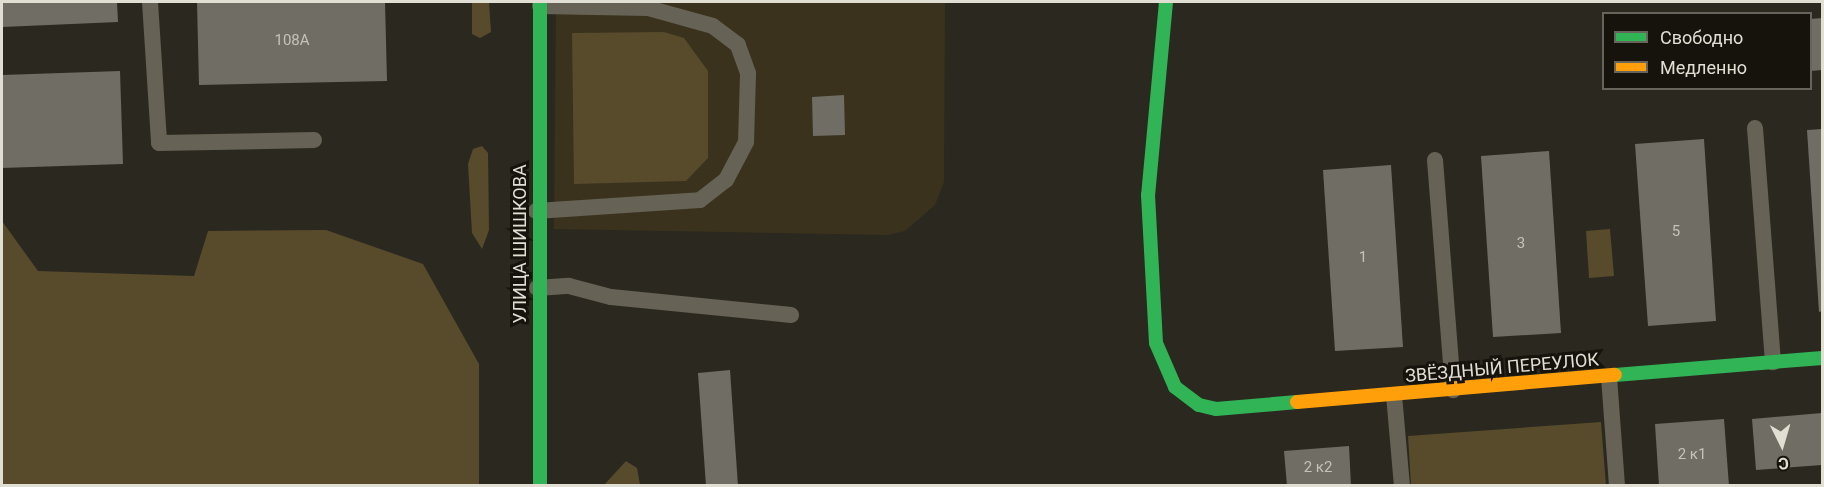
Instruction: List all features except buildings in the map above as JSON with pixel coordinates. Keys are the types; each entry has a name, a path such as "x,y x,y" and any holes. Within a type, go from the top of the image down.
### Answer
{"street":[{"name":"ЗВЁЗДНЫЙ ПЕРЕУЛОК","path":"1166,2 1148,195 1156,343 1175,387 1187,397 1216,409 1822,358"},
{"name":"УЛИЦА ШИШКОВА","path":"540,4 537,211 540,486"}],"lane":[{"path":"150,2 159,143 314,140"},
{"path":"537,211 699,200 726,180 746,142 748,73 738,45 713,26 648,8 540,4"},
{"path":"1755,128 1773,362"},
{"path":"1435,160 1454,390"},
{"path":"537,288 569,286 611,297 791,315"},
{"path":"1609,377 1617,486"},
{"path":"1394,395 1401,486"}],"shaded area":[{"path":"472,2 489,2 491,32 480,38 472,34"},
{"path":"556,2 945,2 944,182 935,205 905,231 887,235 554,229"},
{"path":"664,32 684,38 708,71 708,158 686,181 574,184 572,33"},
{"path":"482,146 488,153 489,230 482,249 472,233 468,164 473,149"},
{"path":"2,221 38,271 194,276 208,231 326,230 423,264 479,364 479,485 2,485"},
{"path":"1610,229 1614,276 1589,278 1586,231"},
{"path":"1601,422 1606,485 1411,485 1408,436"},
{"path":"626,461 637,468 640,485 604,485"}],"traffic: fast":[{"path":"540,2 540,486"},
{"path":"1166,2 1148,195 1156,343 1175,387 1199,405 1216,409 1297,402"},
{"path":"1615,375 1822,358"}],"traffic: slow":[{"path":"1297,402 1615,375"}]}
